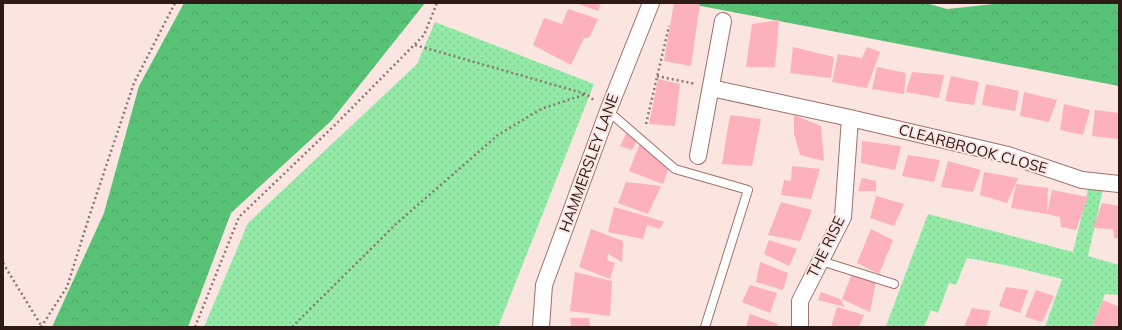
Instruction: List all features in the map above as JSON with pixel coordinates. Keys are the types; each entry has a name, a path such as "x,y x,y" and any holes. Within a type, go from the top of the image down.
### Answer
{"street":[{"name":"HAMMERSLEY LANE","path":"541,327 544,285 608,111 651,3"},
{"path":"698,156 723,21"},
{"name":"CLEARBROOK CLOSE","path":"711,88 850,118 1008,155 1082,180 1119,184"},
{"name":"THE RISE","path":"800,327 800,301 843,217 850,118"}],"lane":[{"path":"608,111 675,168 748,190 705,327"},
{"path":"821,261 894,284"}],"path":[{"path":"3,263 42,327 66,287 134,83 175,3"},
{"path":"195,327 239,217 336,124 424,35 437,3"},
{"path":"646,124 669,26"},
{"path":"415,44 586,94 608,111"},
{"path":"657,76 711,88"},
{"path":"292,327 396,224 498,135 541,109 586,94"}],"green space":[{"path":"184,3 425,3 331,121 231,213 188,327 52,327 104,213 139,86"},
{"path":"685,3 926,3 947,9 1004,3 1119,3 1119,86"},
{"path":"435,22 594,84 498,327 204,327 248,223 417,64"},
{"path":"1089,185 1103,189 1088,256 1119,265 1119,295 1105,294 1092,327 1045,327 1062,279 1010,266 967,258 956,285 949,283 938,313 931,310 924,327 886,326 928,214 1073,252"}],"building":[{"path":"576,3 601,3 598,11"},
{"path":"674,3 700,3 691,66 664,61"},
{"path":"568,9 598,19 589,38 584,38 571,65 533,45 544,18 562,24"},
{"path":"779,20 775,67 746,67 752,24"},
{"path":"793,47 834,57 831,78 790,73"},
{"path":"867,47 880,52 867,88 832,82 838,54 862,58"},
{"path":"877,67 906,73 904,94 872,89"},
{"path":"912,72 944,75 939,98 906,92"},
{"path":"951,76 979,82 974,105 945,101"},
{"path":"658,79 680,84 675,126 649,124"},
{"path":"986,84 1019,91 1015,111 982,105"},
{"path":"1024,92 1057,100 1049,122 1020,116"},
{"path":"1064,104 1090,110 1083,135 1060,130"},
{"path":"1095,110 1119,113 1118,139 1092,136"},
{"path":"730,115 761,119 752,166 722,164"},
{"path":"794,115 821,126 824,161 800,155 794,134"},
{"path":"626,134 637,141 632,150 620,146"},
{"path":"862,141 901,146 895,170 861,163"},
{"path":"640,143 669,167 663,184 629,171"},
{"path":"908,155 940,160 934,182 902,176"},
{"path":"948,161 981,170 973,192 941,187"},
{"path":"792,166 820,169 811,199 781,195 784,180 791,181"},
{"path":"984,172 1018,178 1007,203 980,195"},
{"path":"862,178 876,181 876,191 858,191"},
{"path":"626,182 661,186 648,214 618,203"},
{"path":"1016,184 1048,188 1047,214 1011,208"},
{"path":"1052,190 1088,197 1076,230 1061,227 1060,217 1047,214"},
{"path":"876,196 904,204 894,226 870,218"},
{"path":"781,202 812,210 800,241 768,235"},
{"path":"1102,203 1119,206 1119,239 1114,238 1113,229 1093,228"},
{"path":"614,207 664,222 660,229 647,225 643,239 608,232"},
{"path":"591,229 623,241 622,262 608,254 607,260 615,263 610,279 579,267"},
{"path":"871,229 893,240 879,274 857,263"},
{"path":"769,240 797,249 789,266 764,254"},
{"path":"760,262 788,273 783,290 756,282"},
{"path":"575,272 612,281 610,316 570,311"},
{"path":"852,274 876,281 870,312 842,299"},
{"path":"750,285 777,293 770,313 742,302"},
{"path":"1006,287 1028,290 1020,313 999,306"},
{"path":"1036,290 1054,296 1042,322 1025,317"},
{"path":"821,292 840,299 845,307 818,300"},
{"path":"1103,300 1119,307 1119,327 1092,326"},
{"path":"837,307 864,315 859,327 831,327"},
{"path":"972,308 991,311 986,327 964,327"},
{"path":"750,314 778,324 776,327 746,327"},
{"path":"570,318 589,318 590,327 571,327"}]}
